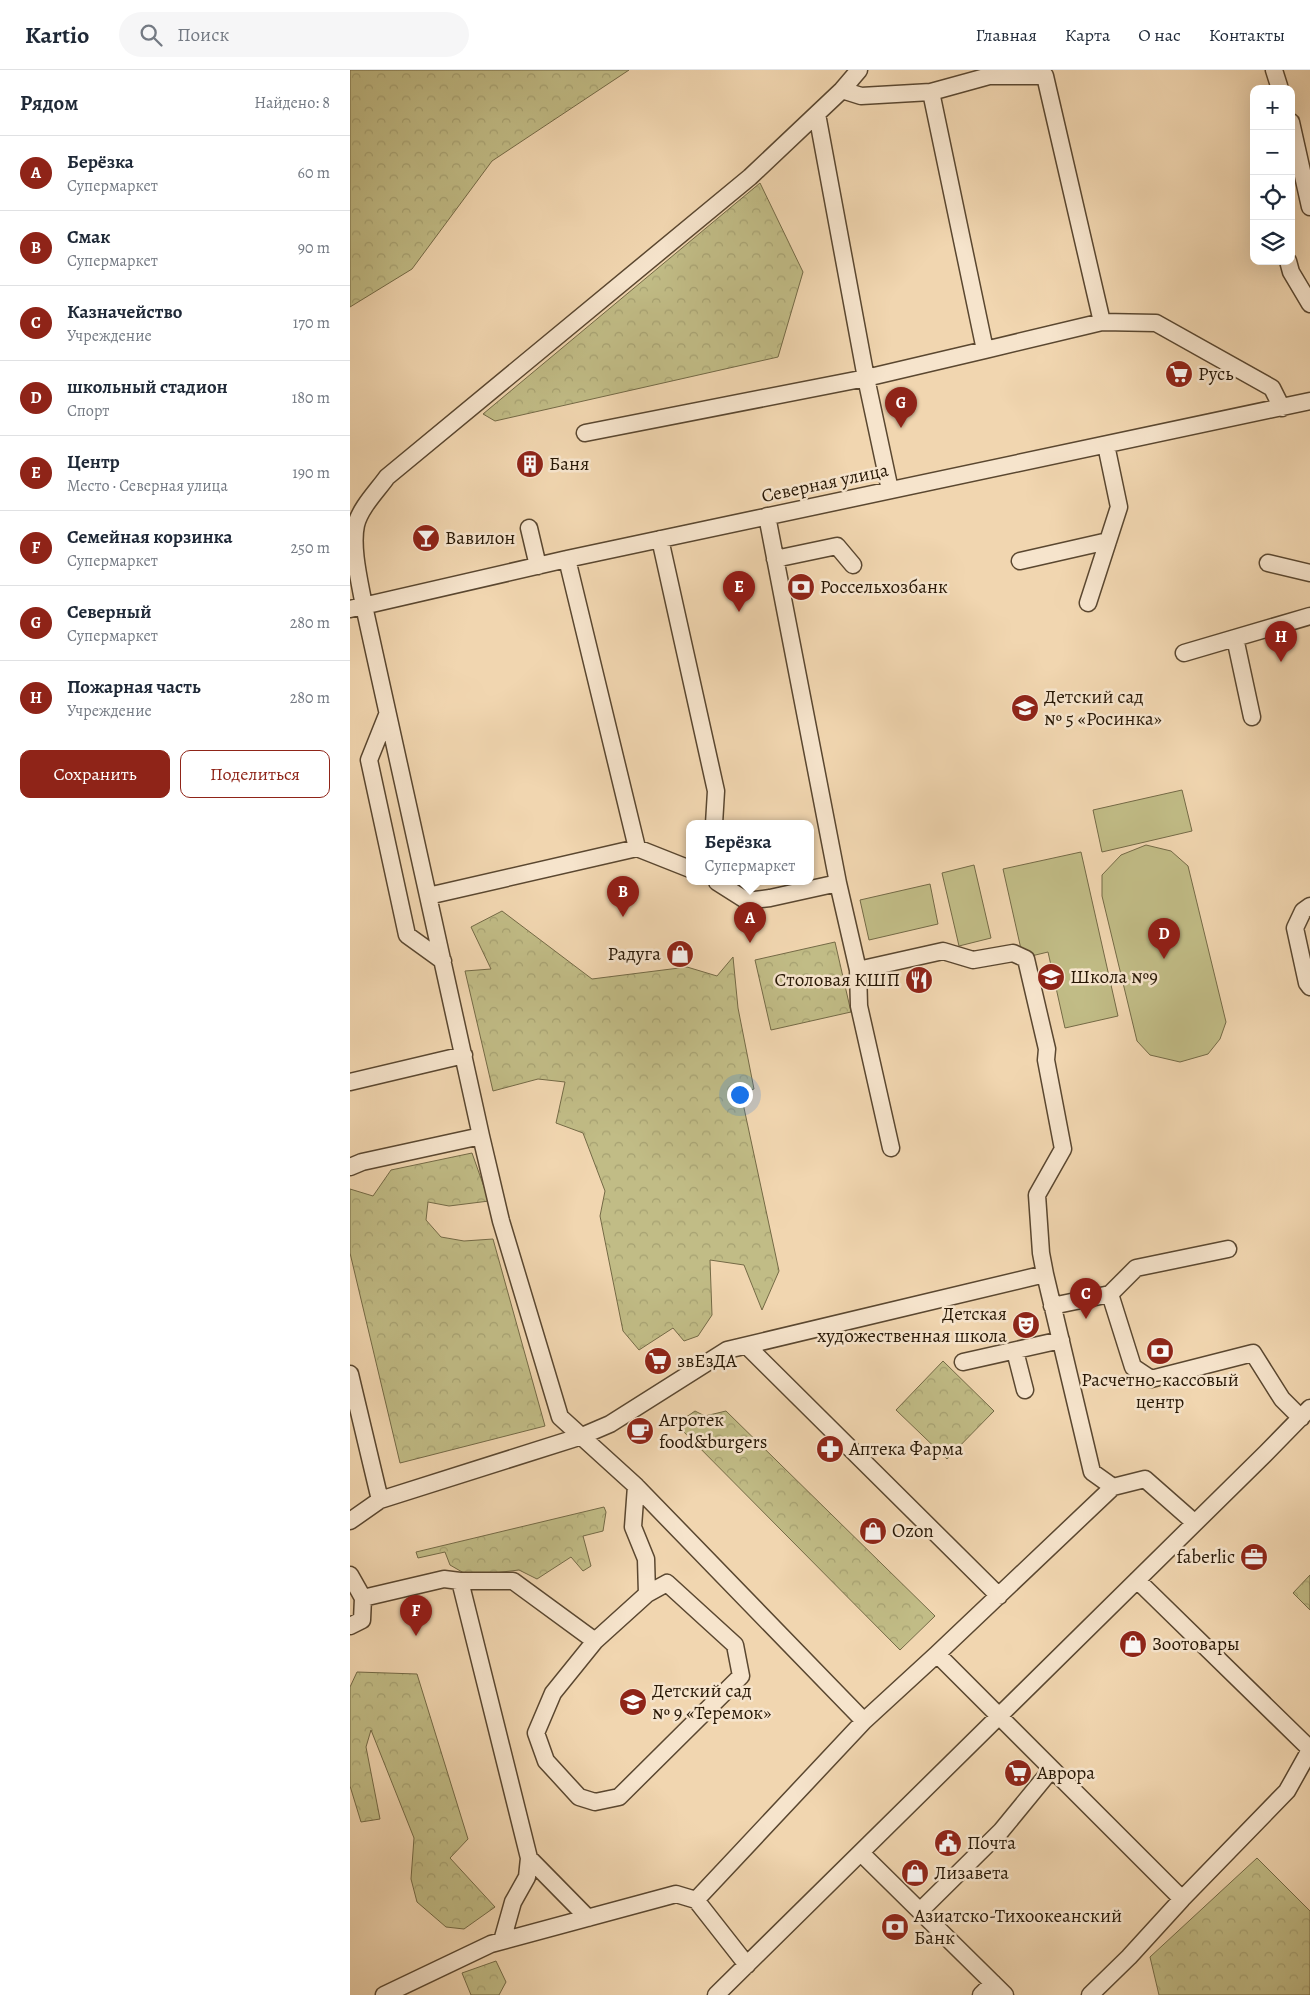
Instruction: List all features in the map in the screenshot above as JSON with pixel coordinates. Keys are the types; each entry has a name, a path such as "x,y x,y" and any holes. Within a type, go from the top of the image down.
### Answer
{"street":[{"path":"859,70 842,90 750,177 387,477 364,508 356,525 355,544 357,607 388,715 481,1136 501,1221 560,1417 636,1486 864,1721"},
{"path":"1274,70 1279,85"},
{"path":"842,90 861,96 931,92 989,76 1046,76 1102,322"},
{"path":"931,92 986,350"},
{"path":"817,114 866,378 890,490"},
{"path":"1293,130 1310,207"},
{"path":"1289,265 1291,272 1310,304"},
{"path":"585,433 866,378 1102,322 1156,323 1272,388 1282,408"},
{"name":"Северная улица","path":"357,607 567,559 1310,401"},
{"path":"1088,603 1119,507 1106,445"},
{"path":"767,516 838,883 858,970 859,1006 891,1148"},
{"path":"529,528 538,566"},
{"path":"660,539 716,790 714,820"},
{"path":"1020,561 1108,541"},
{"path":"775,559 837,546 853,565"},
{"path":"567,559 637,848"},
{"path":"1268,562 1310,573"},
{"path":"1184,653 1310,616"},
{"path":"1234,638 1252,717"},
{"path":"388,715 369,760 407,935 443,961"},
{"path":"428,896 637,848 686,867"},
{"path":"722,885 747,901 770,898 838,883"},
{"path":"1310,906 1303,911 1296,928 1307,983 1310,988"},
{"path":"858,970 943,950 973,960 1013,953 1026,959 1047,1050 1046,1060 1063,1148 1037,1195 1041,1253 1092,1472 1113,1487"},
{"path":"350,1082 464,1055"},
{"path":"350,1167 362,1162 481,1136"},
{"path":"1052,1306 1110,1294 1136,1268 1228,1249"},
{"path":"350,1521 380,1500 582,1436 610,1424 727,1350 1045,1274"},
{"path":"716,1995 1195,1524 1305,1412 1282,1399 1253,1353 1151,1379 1133,1367 1110,1294"},
{"path":"963,1362 1061,1340"},
{"path":"747,1346 999,1596"},
{"path":"1015,1351 1024,1390"},
{"path":"350,1374 380,1500"},
{"path":"696,1900 864,1721 1113,1487 1146,1479 1195,1524"},
{"path":"636,1486 633,1527 646,1559 647,1594"},
{"path":"350,1575 363,1598 362,1620 350,1626"},
{"path":"363,1598 444,1579 460,1581 513,1581 595,1642"},
{"path":"1090,1995 1129,1957 1182,1899 1287,1791 1310,1749 1137,1580"},
{"path":"460,1581 529,1858 527,1878 513,1902 502,1941"},
{"path":"667,1583 734,1645 741,1676 619,1796 594,1802 579,1797 546,1761 536,1733 553,1693 595,1642 647,1594 667,1583"},
{"path":"937,1654 1182,1899"},
{"path":"920,1911 1002,1831 1051,1770"},
{"path":"861,1853 1005,1995"},
{"path":"529,1858 588,1918"},
{"path":"384,1995 492,1944 676,1894 696,1900 747,1965"},
{"path":"981,1995 993,1983"}],"green space":[{"path":"350,70 629,70 492,161 412,269 350,307"},
{"path":"760,183 803,272 778,357 495,421 483,414"},
{"path":"1182,790 1192,831 1102,852 1093,810"},
{"path":"1146,845 1171,851 1188,866 1226,1022 1220,1039 1208,1054 1180,1062 1150,1055 1137,1041 1102,896 1102,875 1121,855"},
{"path":"1081,852 1118,1016 1065,1028 1048,952 1023,958 1003,869"},
{"path":"974,865 991,938 959,946 942,873"},
{"path":"930,884 938,924 869,940 860,900"},
{"path":"502,911 592,979 687,967 717,976 733,957 738,1008 754,1089 741,1094 779,1271 762,1310 744,1265 710,1260 712,1315 698,1336 684,1341 673,1328 639,1350 623,1331 600,1216 605,1191 583,1133 556,1123 565,1082 538,1079 493,1091 465,971 491,969 471,927"},
{"path":"835,942 851,1012 771,1030 755,960"},
{"path":"472,1153 489,1201 449,1206 428,1202 426,1220 441,1237 464,1241 493,1239 545,1426 400,1463 350,1253 350,1189 373,1196 391,1170"},
{"path":"943,1361 994,1411 947,1459 896,1410"},
{"path":"695,1411 705,1416 726,1411 935,1616 900,1650 676,1424"},
{"path":"604,1507 606,1512 603,1531 583,1536 591,1566 583,1571 571,1557 537,1579 519,1570 469,1576 450,1565 445,1552 418,1558 416,1552"},
{"path":"1310,1575 1310,1610 1293,1593"},
{"path":"357,1672 417,1674 468,1839 450,1858 495,1907 464,1929 446,1927 417,1902 411,1879 414,1838 371,1730 366,1747 380,1819 361,1822 350,1786 350,1687"},
{"path":"1257,1858 1310,1911 1310,1995 1159,1995 1150,1957"},
{"path":"496,1961 506,1982 499,1995 471,1995 462,1973"}],"place":[{"name":"Русь","path":"1179,374"},
{"name":"Северный","path":"901,428"},
{"name":"Баня","path":"530,464"},
{"name":"Вавилон","path":"426,538"},
{"name":"Россельхозбанк","path":"801,587"},
{"name":"Центр","path":"739,612"},
{"name":"Пожарная часть","path":"1281,662"},
{"name":"Детский сад № 5 «Росинка»","path":"1025,708"},
{"name":"Смак","path":"623,917"},
{"name":"Берёзка","path":"750,943"},
{"name":"Радуга","path":"680,954"},
{"name":"школьный стадион","path":"1164,959"},
{"name":"Школа №9","path":"1051,977"},
{"name":"Столовая КШП","path":"919,980"},
{"name":"Казначейство","path":"1086,1319"},
{"name":"Детская художественная школа","path":"1026,1325"},
{"name":"Расчетно-кассовый центр","path":"1160,1351"},
{"name":"звЕзДА","path":"658,1361"},
{"name":"Агротек food&burgers","path":"640,1431"},
{"name":"Аптека Фарма","path":"830,1449"},
{"name":"Ozon","path":"873,1531"},
{"name":"faberlic","path":"1254,1557"},
{"name":"Семейная корзинка","path":"416,1636"},
{"name":"Зоотовары","path":"1133,1644"},
{"name":"Детский сад № 9 «Теремок»","path":"633,1702"},
{"name":"Аврора","path":"1018,1773"},
{"name":"Почта","path":"948,1843"},
{"name":"Лизавета","path":"915,1873"},
{"name":"Азиатско-Тихоокеанский Банк","path":"895,1927"}]}
